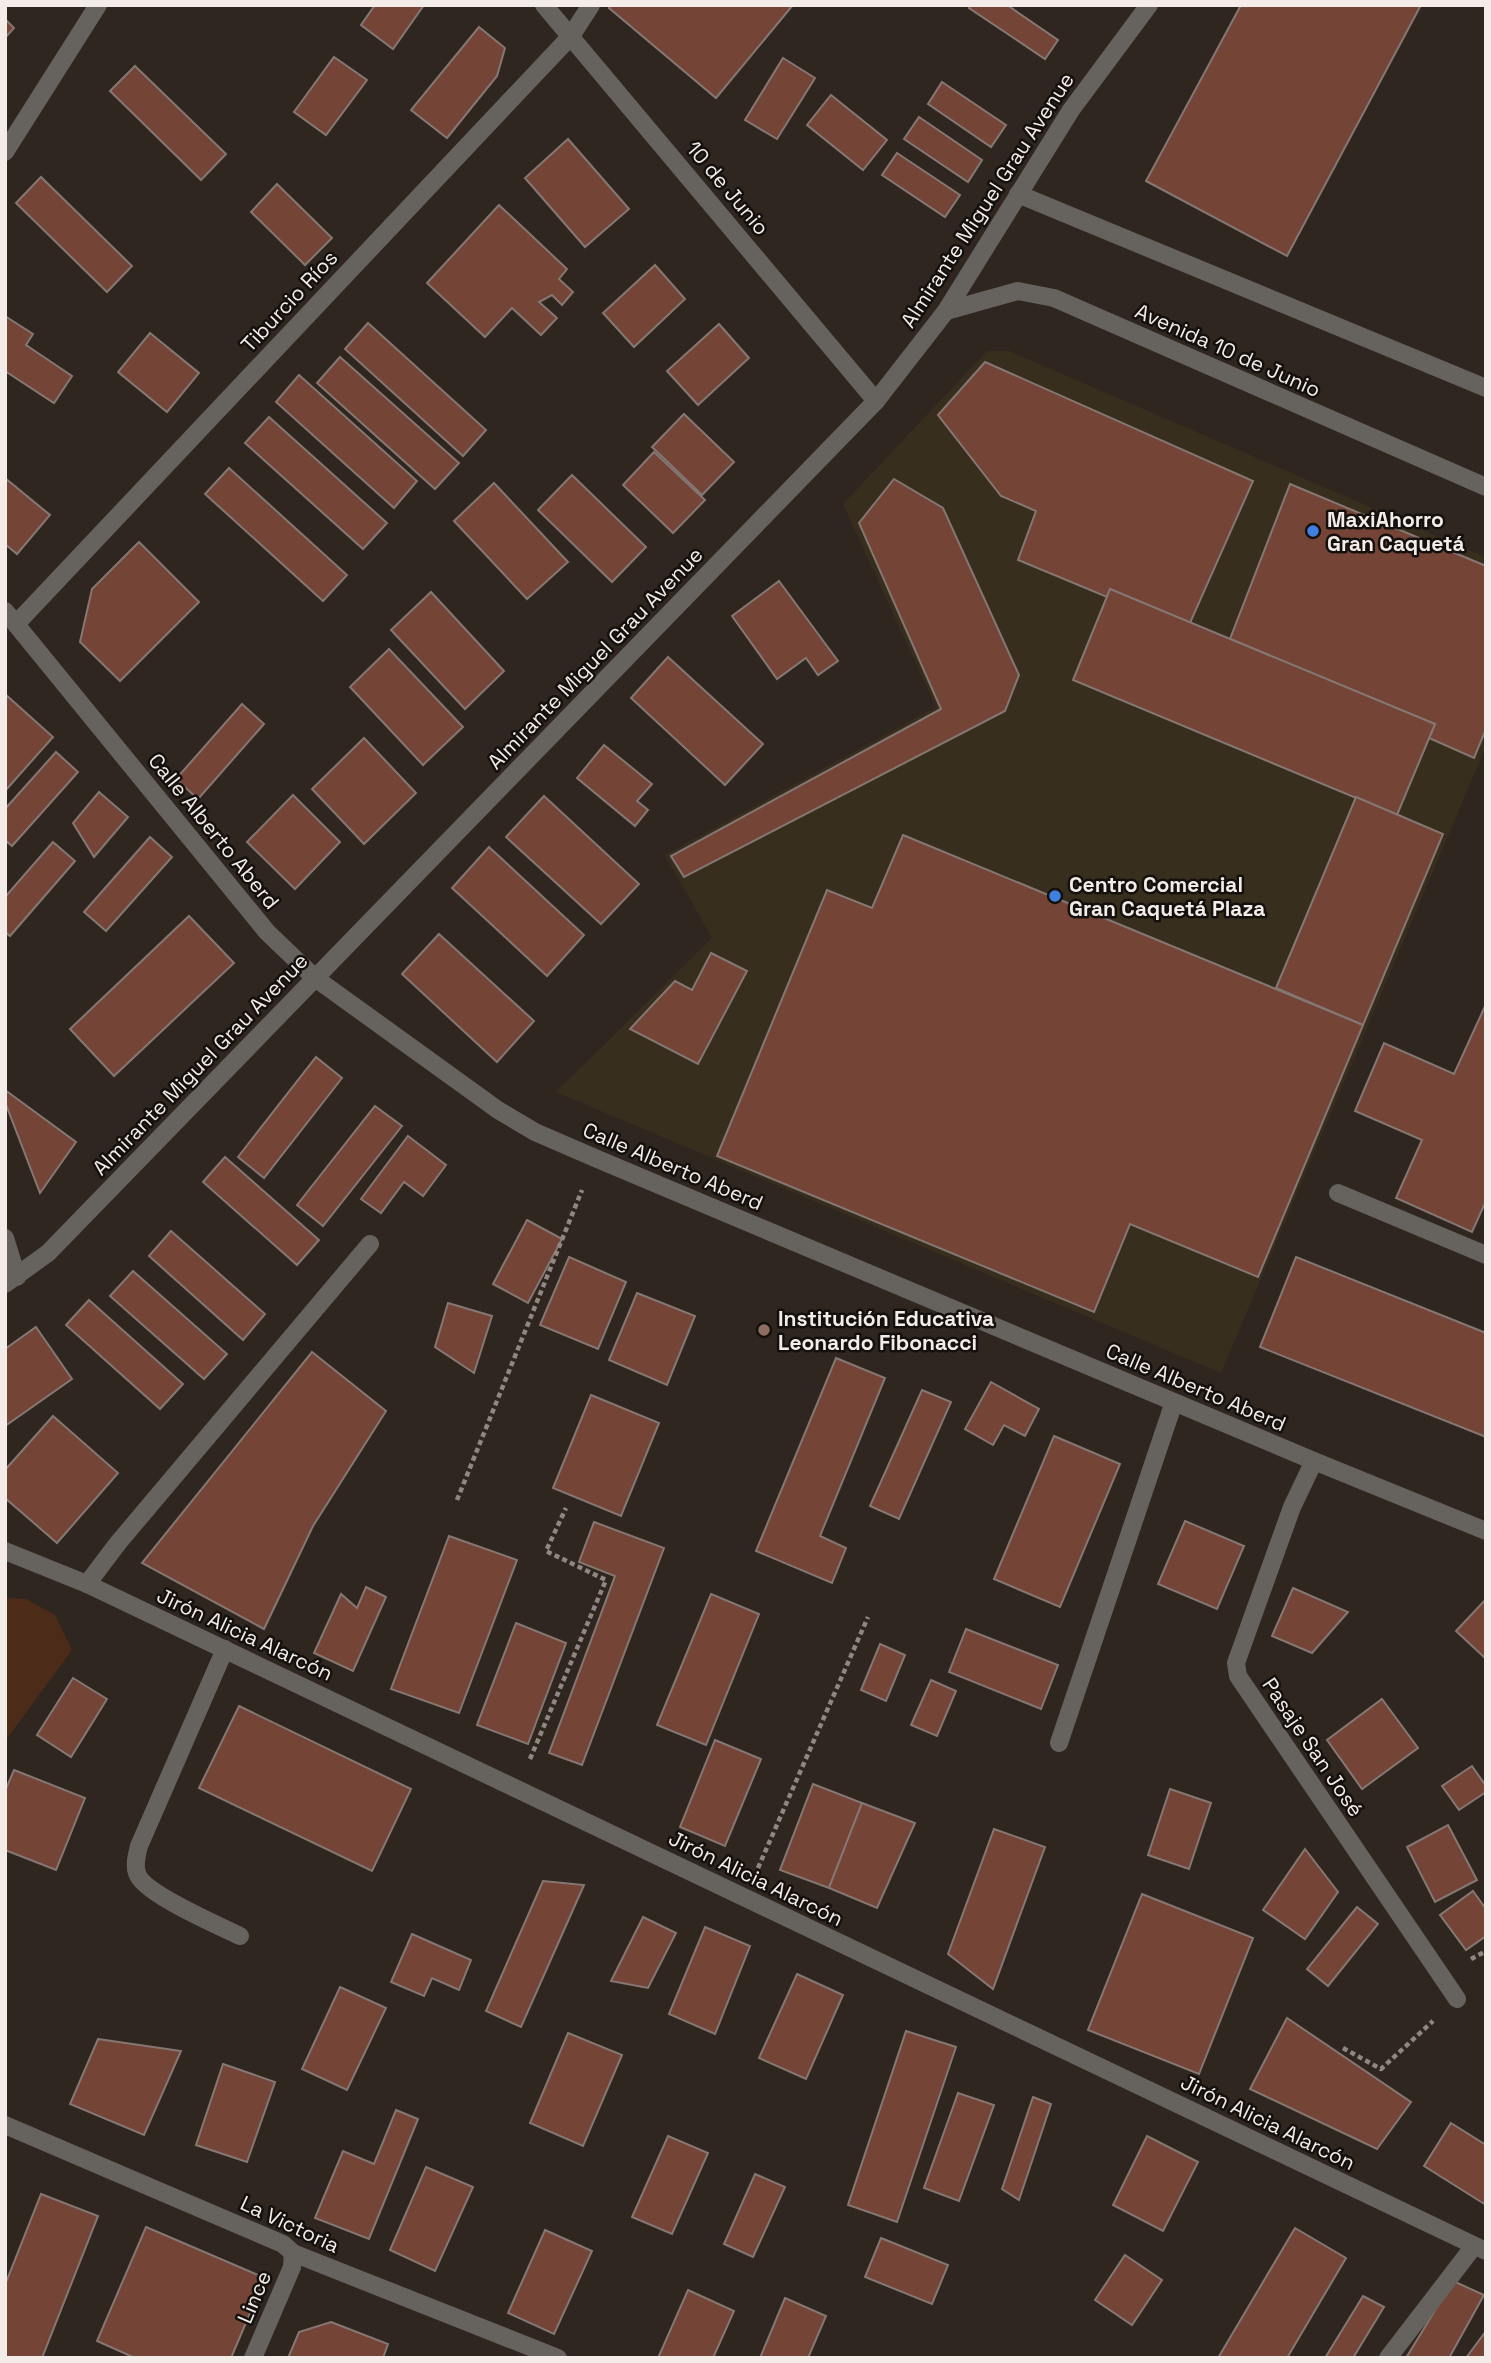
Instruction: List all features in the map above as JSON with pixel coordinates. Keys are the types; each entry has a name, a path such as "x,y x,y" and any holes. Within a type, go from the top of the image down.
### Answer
{"street":[{"path":"5,152 98,5"},
{"name":"10 de Junio","path":"544,5 876,401"},
{"name":"Tiburcio Ríos","path":"10,618 571,36 592,5"},
{"name":"Almirante Miguel Grau Avenue","path":"11,1281 48,1253 876,401 946,311 1071,110 1149,5"},
{"path":"1018,194 1486,388"},
{"name":"Avenida 10 de Junio","path":"946,311 1018,291 1054,298 1486,487"},
{"name":"Calle Alberto Aberd","path":"10,618 267,932 315,978 498,1110 535,1132 595,1158 1486,1531"},
{"path":"1338,1193 1486,1255"},
{"path":"5,1238 11,1281"},
{"path":"87,1584 118,1543 370,1244"},
{"path":"1059,1743 1174,1402"},
{"name":"Pasaje San José","path":"1314,1461 1292,1507 1236,1663 1238,1676 1457,1999"},
{"name":"Jirón Alicia Alarcón","path":"5,1551 87,1584 225,1649 1480,2248"},
{"path":"225,1649 139,1846 136,1862 137,1875 152,1891 240,1936"},
{"name":"La Victoria","path":"5,2125 283,2244 293,2253 558,2358"},
{"path":"1388,2358 1480,2248"},
{"name":"Lince","path":"253,2358 292,2267 293,2253"}],"path":[{"path":"457,1500 595,1158"},
{"path":"517,1789 606,1580 546,1551 566,1508"},
{"path":"745,1898 868,1617"},
{"path":"1343,2048 1381,2069 1457,1999"}],"shaded area":[{"name":"Centro Comercial Gran Caquetá Plaza","path":"987,351 1009,351 1486,557 1486,746 1221,1373 556,1092 712,938 665,855 936,707 843,504"},
{"path":"5,1598 26,1599 55,1615 72,1650 5,1741"}],"building":[{"path":"375,5 424,5 393,49 361,25"},
{"path":"611,5 793,5 716,98 609,8"},
{"path":"970,5 1007,5 1058,40 1045,59 969,8"},
{"path":"1241,5 1421,5 1287,256 1146,181"},
{"path":"5,19 14,28 5,38"},
{"path":"479,27 505,48 497,76 447,138 411,110"},
{"path":"334,57 367,80 326,135 294,112"},
{"path":"783,58 815,78 777,139 745,120"},
{"path":"135,66 226,154 201,180 110,91"},
{"path":"942,82 1006,125 991,147 928,104"},
{"path":"831,95 887,140 863,170 807,125"},
{"path":"919,117 982,160 968,182 904,139"},
{"path":"568,139 629,209 585,247 525,178"},
{"path":"897,153 960,195 945,217 882,175"},
{"path":"41,177 132,266 107,292 16,203"},
{"path":"277,184 332,238 305,265 251,212"},
{"path":"499,205 567,269 559,279 573,292 562,305 552,295 539,302 557,318 541,335 512,308 485,337 427,283"},
{"path":"655,265 685,299 634,347 603,313"},
{"path":"5,316 33,334 26,345 72,376 54,403 5,371"},
{"path":"368,323 486,430 463,456 345,349"},
{"path":"719,324 749,358 698,405 667,371"},
{"path":"150,333 199,373 167,412 118,372"},
{"path":"340,357 459,463 435,489 317,383"},
{"path":"985,362 1253,481 1190,623 1110,589 1107,597 1018,560 1036,511 1001,496 938,415"},
{"path":"299,375 417,481 394,508 276,402"},
{"path":"684,414 734,462 702,495 652,447"},
{"path":"269,417 387,523 363,549 245,443"},
{"path":"654,452 705,500 673,533 623,485"},
{"path":"229,468 347,575 323,601 205,494"},
{"path":"572,475 646,547 612,582 538,510"},
{"path":"5,478 50,515 17,554 5,544"},
{"path":"894,479 943,508 1019,675 1005,711 684,877 671,856 941,709 859,523"},
{"path":"494,483 568,562 527,599 454,521"},
{"path":"1290,484 1486,566 1486,729 1474,758 1429,738 1435,724 1230,639"},
{"path":"139,542 199,602 120,681 80,642 92,589"},
{"path":"779,581 838,661 818,675 806,658 777,679 732,616"},
{"path":"1110,589 1435,724 1397,815 1073,680"},
{"path":"431,592 504,671 465,709 391,630"},
{"path":"389,649 463,727 423,765 350,687"},
{"path":"668,657 763,744 725,785 631,698"},
{"path":"5,694 53,737 5,791"},
{"path":"242,704 264,724 198,799 176,779"},
{"path":"364,738 416,793 364,844 312,789"},
{"path":"604,745 652,784 637,801 648,810 635,826 577,778"},
{"path":"56,752 78,772 12,846 5,840 5,809"},
{"path":"99,792 128,817 94,857 73,823"},
{"path":"293,795 340,842 295,889 247,842"},
{"path":"544,796 639,884 601,924 506,837"},
{"path":"1356,797 1443,834 1363,1025 1276,988"},
{"path":"903,835 1363,1025 1258,1277 1130,1224 1094,1312 717,1156 827,890 872,908"},
{"path":"150,837 172,857 106,931 84,912"},
{"path":"53,842 75,861 10,936 5,932 5,897"},
{"path":"489,847 584,935 547,976 452,888"},
{"path":"189,916 234,963 114,1076 70,1029"},
{"path":"439,934 534,1021 497,1062 402,974"},
{"path":"711,953 747,971 698,1064 630,1029 675,981 692,990"},
{"path":"1486,1004 1486,1201 1472,1232 1396,1198 1422,1140 1355,1111 1384,1043 1454,1074"},
{"path":"316,1057 342,1078 264,1178 238,1157"},
{"path":"5,1090 76,1142 40,1193 5,1102"},
{"path":"375,1106 402,1126 323,1226 297,1205"},
{"path":"408,1136 446,1165 423,1196 404,1182 381,1213 361,1199"},
{"path":"225,1157 319,1240 297,1265 203,1182"},
{"path":"527,1220 562,1239 528,1303 493,1284"},
{"path":"171,1231 265,1314 243,1340 149,1256"},
{"path":"569,1257 626,1282 598,1349 540,1325"},
{"path":"1296,1257 1486,1333 1486,1437 1260,1347"},
{"path":"133,1271 227,1354 204,1379 110,1296"},
{"path":"637,1293 695,1316 667,1385 609,1360"},
{"path":"89,1300 183,1384 160,1409 66,1325"},
{"path":"448,1303 492,1316 474,1373 435,1347"},
{"path":"36,1327 72,1379 5,1426 5,1349"},
{"path":"312,1352 386,1411 313,1526 264,1629 142,1563"},
{"path":"836,1358 885,1378 820,1536 846,1548 832,1583 756,1551"},
{"path":"991,1382 1039,1409 1025,1436 1004,1425 993,1445 965,1429"},
{"path":"922,1390 951,1402 899,1519 870,1506"},
{"path":"591,1395 659,1423 621,1516 553,1488"},
{"path":"53,1416 118,1473 57,1543 5,1498 5,1470"},
{"path":"1054,1436 1120,1464 1060,1607 994,1579"},
{"path":"1185,1521 1244,1546 1217,1609 1158,1584"},
{"path":"594,1522 664,1548 582,1765 549,1753 615,1576 579,1562"},
{"path":"449,1536 517,1560 459,1713 391,1689"},
{"path":"366,1587 386,1597 353,1671 314,1653 341,1594 357,1608"},
{"path":"1293,1588 1348,1612 1312,1653 1272,1636"},
{"path":"711,1594 759,1614 706,1745 657,1725"},
{"path":"1486,1599 1486,1659 1456,1631"},
{"path":"516,1623 566,1643 528,1744 477,1725"},
{"path":"966,1629 1058,1665 1041,1709 949,1672"},
{"path":"880,1644 905,1655 886,1701 861,1690"},
{"path":"73,1678 107,1699 71,1757 37,1735"},
{"path":"931,1680 956,1691 937,1736 911,1725"},
{"path":"1382,1699 1418,1748 1362,1789 1327,1740"},
{"path":"239,1706 411,1789 372,1871 199,1788"},
{"path":"715,1740 761,1759 725,1846 680,1827"},
{"path":"1472,1766 1486,1786 1486,1792 1459,1810 1442,1786"},
{"path":"14,1770 85,1798 56,1870 5,1850 5,1791"},
{"path":"813,1784 862,1803 829,1888 780,1870"},
{"path":"1170,1789 1211,1803 1189,1869 1148,1855"},
{"path":"862,1803 915,1823 877,1908 829,1888"},
{"path":"1448,1825 1477,1880 1435,1902 1407,1847"},
{"path":"994,1829 1045,1847 993,1989 948,1954"},
{"path":"1305,1849 1338,1892 1305,1939 1263,1910"},
{"path":"543,1881 584,1885 521,2027 486,2011"},
{"path":"1473,1891 1486,1909 1486,1936 1466,1950 1440,1915"},
{"path":"1142,1894 1253,1938 1199,2074 1088,2030"},
{"path":"1357,1907 1378,1924 1328,1986 1307,1969"},
{"path":"643,1917 676,1933 648,1988 611,1981"},
{"path":"705,1927 750,1946 715,2034 669,2014"},
{"path":"412,1934 471,1960 459,1990 432,1978 424,1996 391,1982"},
{"path":"797,1974 843,1995 806,2079 759,2058"},
{"path":"340,1987 386,2008 347,2090 302,2069"},
{"path":"1287,2018 1411,2102 1377,2149 1250,2089"},
{"path":"906,2031 956,2047 897,2222 848,2205"},
{"path":"568,2033 622,2055 583,2146 530,2123"},
{"path":"98,2039 181,2051 144,2135 70,2104"},
{"path":"223,2064 275,2082 247,2162 196,2145"},
{"path":"958,2093 994,2105 959,2201 924,2188"},
{"path":"1033,2097 1051,2104 1019,2200 1002,2189"},
{"path":"396,2110 418,2119 369,2239 315,2218 343,2151 374,2164"},
{"path":"1451,2123 1486,2145 1486,2205 1424,2166"},
{"path":"668,2136 708,2153 672,2234 632,2217"},
{"path":"1147,2136 1198,2162 1163,2231 1113,2205"},
{"path":"426,2167 473,2187 435,2271 390,2250"},
{"path":"755,2174 785,2187 753,2257 724,2244"},
{"path":"41,2194 98,2216 42,2358 6,2358 5,2285"},
{"path":"146,2227 265,2278 231,2358 135,2358 97,2341"},
{"path":"1295,2228 1346,2258 1287,2358 1218,2358"},
{"path":"545,2230 592,2251 554,2334 508,2313"},
{"path":"881,2238 948,2265 932,2304 865,2277"},
{"path":"1125,2255 1162,2280 1132,2325 1095,2300"},
{"path":"1453,2281 1484,2295 1449,2358 1406,2358"},
{"path":"688,2290 734,2311 713,2358 658,2358"},
{"path":"1363,2296 1384,2307 1353,2358 1325,2358"},
{"path":"785,2298 826,2316 808,2358 760,2358"},
{"path":"331,2322 388,2344 383,2358 288,2358 299,2332"},
{"path":"1486,2331 1486,2358 1466,2358"}],"place":[{"name":"MaxiAhorro Gran Caquetá","path":"1313,531"},
{"name":"Centro Comercial Gran Caquetá Plaza","path":"1055,896"},
{"name":"Institución Educativa Leonardo Fibonacci","path":"764,1330"}]}
